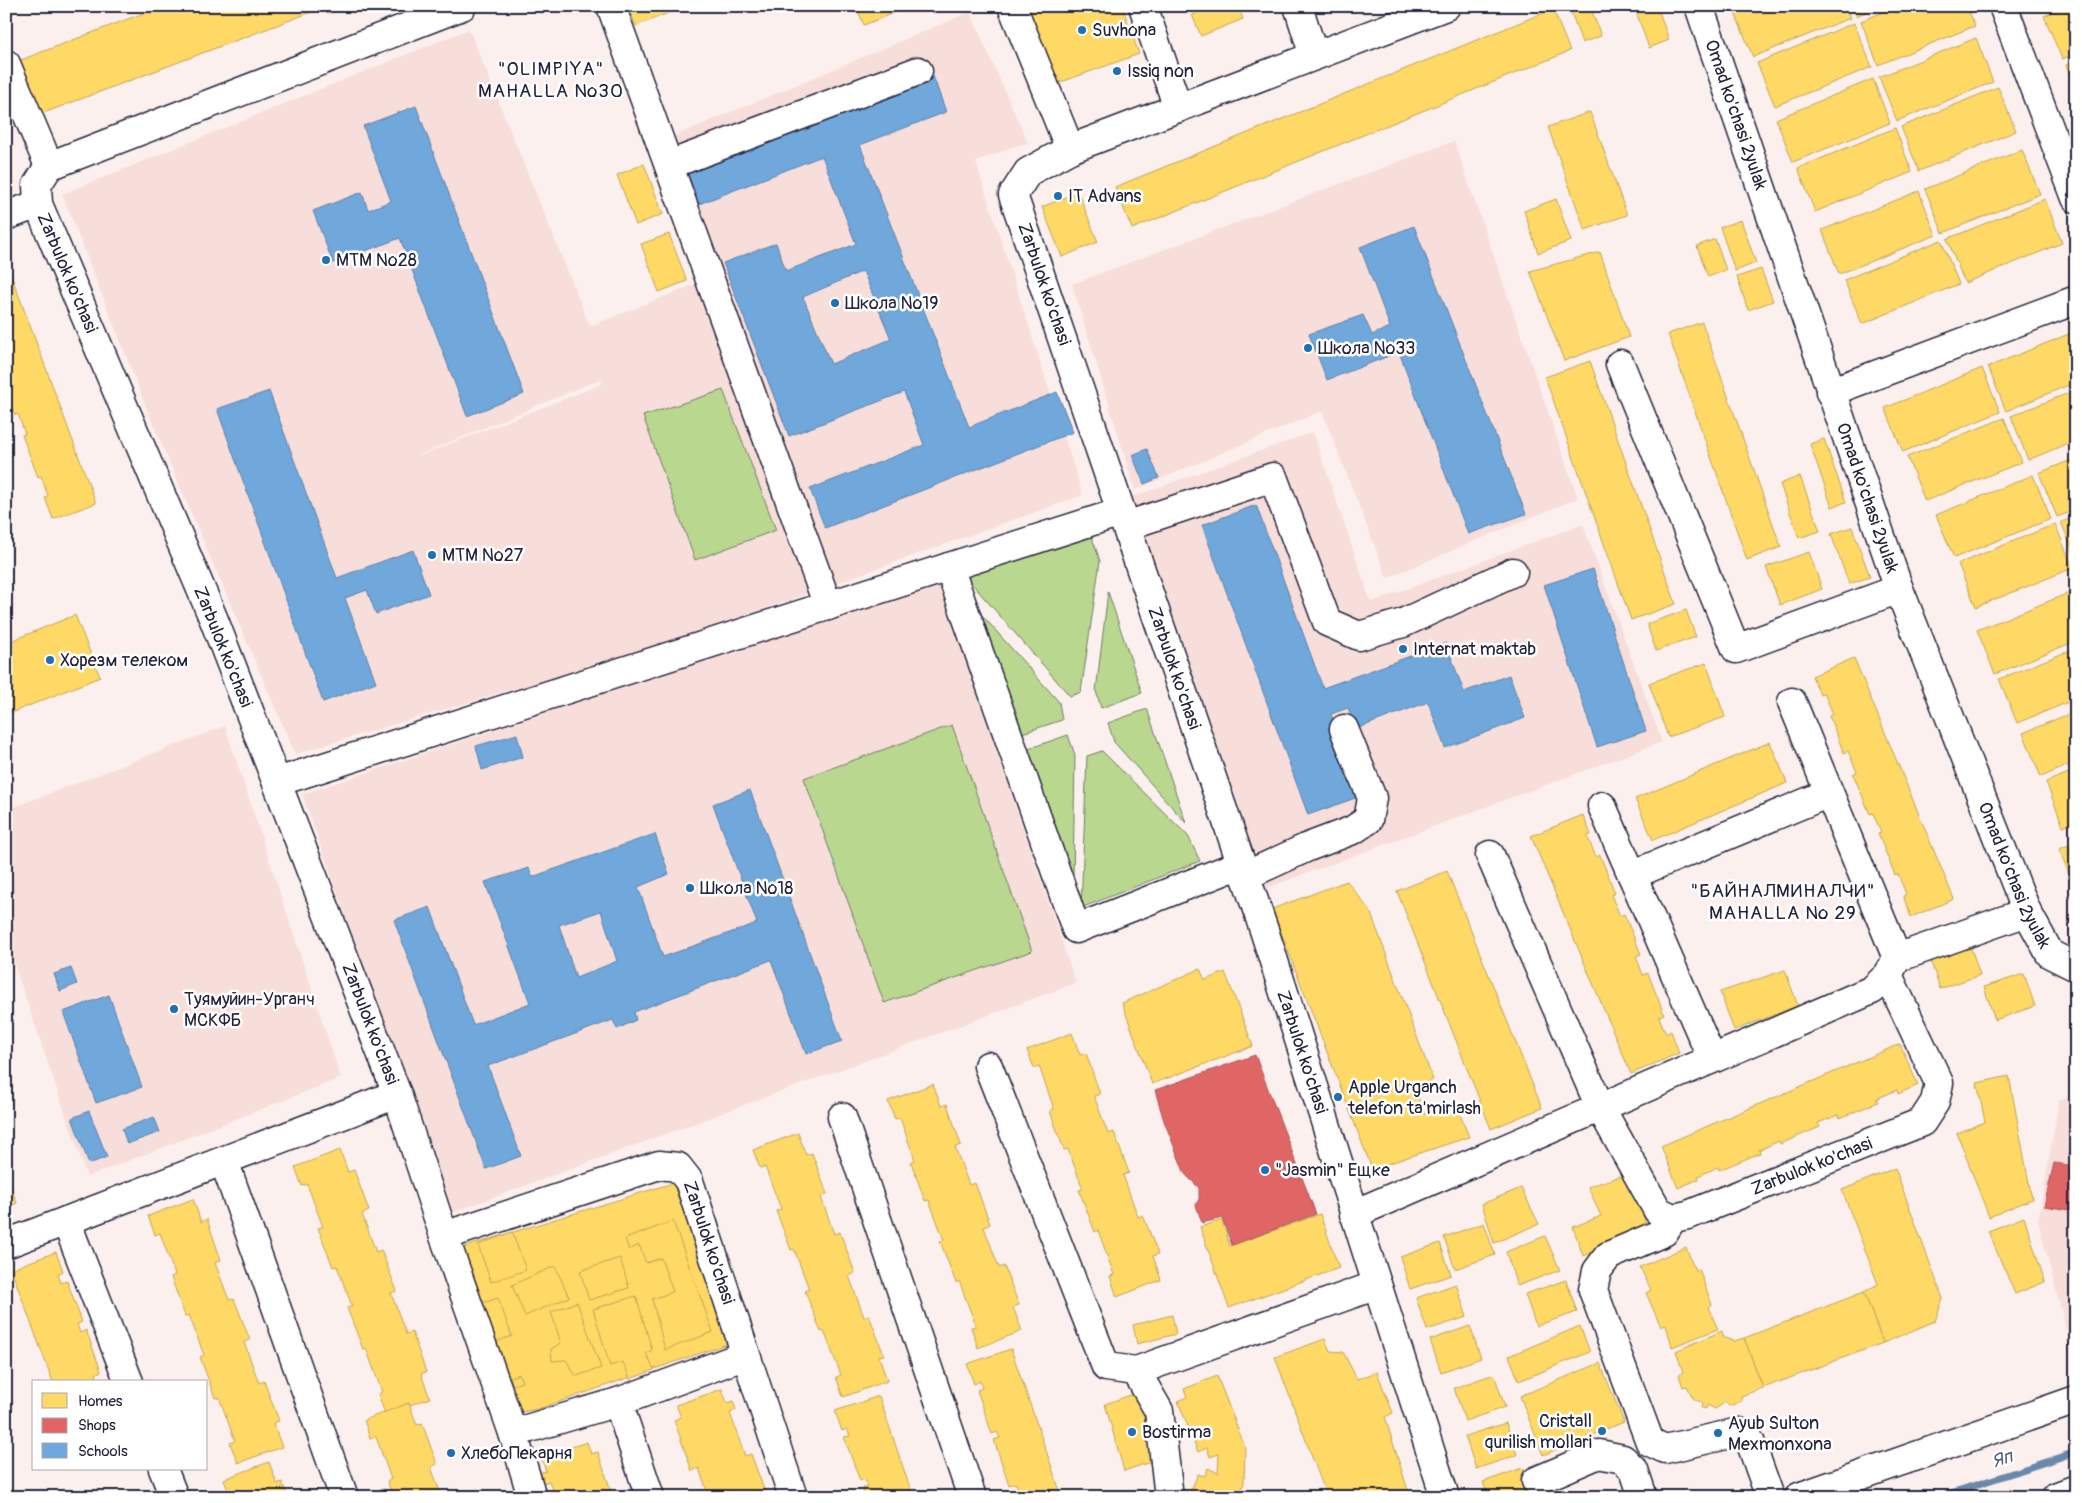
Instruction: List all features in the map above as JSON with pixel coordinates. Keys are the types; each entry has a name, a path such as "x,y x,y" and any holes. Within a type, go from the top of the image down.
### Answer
{"street":[{"path":"6,64 49,166 462,6"},
{"path":"612,6 828,606"},
{"path":"1012,6 1070,149"},
{"path":"1143,6 1178,108"},
{"path":"1298,6 1314,56"},
{"name":"Zarbulok ko'chasi","path":"1445,1497 1243,870 1013,195 1028,172 1070,149 1446,6"},
{"name":"Omad ko'chasi 2yulak","path":"1699,6 1898,589 2027,912 2050,954 2076,967"},
{"path":"2003,6 2076,198"},
{"path":"669,165 918,71"},
{"name":"Zarbulok ko'chasi","path":"49,166 37,185 38,204 214,620 398,1094 444,1236 513,1433 532,1497"},
{"name":"Zarbulok ko'chasi","path":"6,216 38,204"},
{"path":"1830,392 2076,300"},
{"path":"1620,364 1736,650 1898,589"},
{"path":"277,782 949,567 1273,477 1326,622 1359,636 1403,623 1513,572"},
{"path":"949,567 1076,929 1308,847 1353,830 1368,820 1372,798 1344,729"},
{"path":"1792,702 1829,793 1892,966"},
{"path":"1632,875 1829,793"},
{"path":"1602,806 1712,1060"},
{"path":"1490,855 1600,1107 1658,1211 1673,1218 1664,1232 1608,1256 1597,1271 1593,1290 1650,1442 1666,1449 1740,1432 1750,1441 1770,1497"},
{"path":"1354,1214 1872,990 1892,966 2027,912"},
{"name":"Zarbulok ko'chasi","path":"1673,1218 1688,1215 1922,1122 1935,1102 1940,1083 1892,966"},
{"path":"988,1066 1106,1367 1136,1371 1377,1285"},
{"name":"Zarbulok ko'chasi","path":"6,1244 398,1094"},
{"path":"842,1117 972,1497"},
{"path":"224,1161 344,1497"},
{"name":"Zarbulok ko'chasi","path":"444,1236 659,1165 678,1167 689,1181 793,1497"},
{"path":"66,1221 128,1380"},
{"path":"513,1433 618,1402 746,1355"},
{"path":"1136,1371 1159,1411 1169,1497"},
{"path":"1799,1497 1832,1491 2076,1400"},
{"path":"618,1402 650,1497"},
{"path":"1536,1481 1599,1454 1623,1459 1634,1470 1643,1497"},
{"path":"163,1470 174,1497"},
{"path":"2054,1497 2076,1488"}],"shaded area":[{"path":"970,12 1028,143 1015,146 976,162 1083,495 678,640 295,754 152,422 62,194 469,29 590,326 706,280 655,144","holes":["601,379 602,384 419,456"]},
{"name":"Школа №33","path":"1454,141 1578,498 1387,578 1322,411 1135,490 1072,284"},
{"name":"Internat maktab","path":"1313,432 1371,602 1583,524 1662,742 1267,888 1123,500"},
{"name":"Школа №18","path":"939,582 1076,983 451,1213 302,794"},
{"name":"Туямуйин-Урганч МСКФБ","path":"225,726 341,1078 87,1177 6,941 6,810"},
{"path":"2076,1093 2076,1337 2066,1329 2038,1221 2059,1101"}],"green space":[{"path":"723,390 776,530 695,560 643,416"},
{"path":"1092,537 1100,561 1081,692 1070,696 966,577"},
{"path":"1108,592 1142,693 1101,708 1096,691"},
{"path":"965,596 1059,702 1062,720 1010,737"},
{"path":"1147,709 1186,823 1114,742 1108,723"},
{"path":"952,725 1032,951 884,1003 804,778"},
{"path":"1068,735 1075,755 1073,881 1019,752"},
{"path":"1102,751 1188,836 1200,861 1081,908 1087,756"}],"building: Homes":[{"path":"162,6 321,6 322,8 33,117 13,63"},
{"path":"628,6 686,6 636,26"},
{"path":"856,6 911,6 864,25"},
{"name":"Suvhona","path":"1026,6 1122,6 1139,54 1053,85"},
{"path":"1192,6 1238,6 1243,19 1201,36 1192,15 1196,14"},
{"path":"1569,6 1590,6 1601,36 1582,43"},
{"path":"1634,6 1657,6 1669,40 1649,48"},
{"path":"1752,6 1845,6 1850,18 1753,57 1735,13"},
{"path":"1852,6 1880,6 1856,16"},
{"path":"1898,6 1967,6 1975,26 1878,65 1861,21"},
{"path":"2067,6 2076,6 2076,54 2062,59 2044,16"},
{"path":"1553,9 1570,51 1132,229 1115,187"},
{"path":"1854,23 1872,67 1775,106 1757,63"},
{"path":"1976,38 1993,82 1897,121 1879,77"},
{"path":"2076,61 2076,88 2066,65"},
{"path":"1873,79 1890,123 1793,162 1776,119"},
{"path":"1998,87 2016,131 1919,171 1901,127"},
{"path":"1590,112 1627,215 1585,230 1548,127"},
{"path":"1895,128 1912,172 1815,212 1798,168"},
{"path":"2022,150 2040,194 1943,233 1925,189"},
{"path":"644,164 663,214 636,225 617,175"},
{"path":"1919,191 1936,235 1839,274 1822,230"},
{"path":"1078,192 1098,242 1062,257 1042,207"},
{"path":"1556,199 1571,241 1538,253 1524,211"},
{"path":"2045,199 2062,243 1965,283 1947,239"},
{"path":"1741,220 1756,263 1735,271 1720,227"},
{"path":"669,234 687,281 659,292 641,244"},
{"path":"1715,239 1726,270 1708,277 1697,246"},
{"path":"1941,240 1959,284 1862,324 1844,280"},
{"path":"1600,252 1629,337 1564,361 1530,271"},
{"path":"6,261 96,503 53,519 45,498 48,496 41,476 38,477 22,435 25,434 18,414 15,415 6,392"},
{"path":"1761,269 1773,301 1748,310 1737,277"},
{"path":"1702,322 1781,547 1747,560 1668,334"},
{"path":"2076,331 2076,382 2006,411 1988,367"},
{"path":"1590,361 1676,604 1631,620 1545,377"},
{"path":"1982,368 2000,412 1903,452 1885,408"},
{"path":"2076,390 2076,440 2028,460 2011,416"},
{"path":"2004,418 2022,462 1925,501 1907,457"},
{"path":"1824,439 1846,502 1832,507 1810,444"},
{"path":"2076,458 2076,510 2057,517 2039,473"},
{"path":"2033,475 2051,519 1954,558 1936,515"},
{"path":"1800,476 1820,531 1799,538 1780,484"},
{"path":"2076,517 2076,558 2061,522"},
{"path":"2055,524 2073,568 1976,607 1958,564"},
{"path":"1852,527 1870,577 1849,584 1831,534"},
{"path":"1809,552 1822,589 1780,605 1766,567"},
{"path":"2074,591 2076,595 2076,641 1995,674 1977,630"},
{"path":"1686,610 1696,637 1656,651 1647,624"},
{"name":"Хорезм телеком","path":"75,615 100,677 6,715 6,643"},
{"path":"2076,648 2076,699 2017,723 1999,679"},
{"path":"1854,658 1954,899 1911,917 1903,896 1906,894 1898,874 1895,875 1878,834 1881,833 1873,813 1870,814 1853,774 1857,772 1848,751 1844,753 1829,716 1833,714 1824,693 1820,695 1812,676"},
{"path":"1706,663 1725,717 1668,737 1649,683"},
{"path":"2076,711 2076,762 2041,777 2023,733"},
{"path":"1770,742 1787,783 1653,840 1635,799"},
{"path":"2076,770 2076,821 2063,826 2046,782"},
{"path":"1583,815 1591,835 1587,836 1596,857 1600,855 1615,893 1611,895 1620,916 1624,914 1641,954 1636,956 1643,975 1648,973 1664,1014 1659,1017 1666,1034 1671,1031 1679,1053 1631,1074 1531,836"},
{"path":"2076,842 2076,891 2059,849"},
{"path":"1447,871 1542,1108 1491,1129 1397,891"},
{"path":"1347,881 1370,911 1433,1080 1415,1088 1424,1114 1455,1102 1469,1137 1372,1169 1272,909"},
{"path":"1969,942 1980,975 1940,989 1929,956"},
{"path":"1200,969 1205,980 1225,972 1253,1046 1152,1084 1122,1003"},
{"path":"1785,970 1798,1006 1734,1030 1720,992"},
{"path":"2024,974 2035,1006 1995,1020 1984,987"},
{"path":"1072,1033 1080,1055 1086,1053 1100,1094 1094,1096 1108,1134 1114,1132 1129,1173 1123,1175 1138,1217 1143,1215 1158,1254 1153,1256 1161,1280 1117,1297 1110,1276 1114,1275 1098,1230 1095,1232 1079,1190 1083,1189 1068,1149 1064,1150 1050,1111 1054,1109 1039,1066 1034,1068 1027,1050"},
{"path":"1900,1044 1918,1085 1898,1094 1897,1090 1876,1099 1878,1102 1840,1118 1839,1115 1818,1123 1820,1127 1780,1144 1779,1141 1759,1150 1760,1153 1719,1170 1718,1167 1698,1176 1699,1179 1678,1188 1661,1146"},
{"path":"2009,1076 2032,1199 1989,1217 1957,1133 1985,1122 1977,1083"},
{"path":"933,1084 941,1106 947,1104 961,1145 955,1147 969,1185 975,1183 990,1224 984,1227 999,1268 1004,1266 1019,1305 1013,1307 1022,1331 978,1348 971,1327 976,1326 959,1281 956,1283 940,1241 944,1240 929,1200 925,1201 911,1162 915,1160 900,1118 895,1119 888,1101"},
{"path":"798,1133 806,1155 812,1153 827,1194 821,1197 834,1234 840,1232 855,1273 849,1276 864,1317 869,1315 884,1355 879,1356 887,1381 843,1397 836,1377 841,1375 824,1331 821,1332 805,1291 809,1289 794,1249 791,1250 776,1211 781,1209 765,1167 760,1168 753,1150"},
{"path":"340,1150 348,1172 354,1170 369,1211 362,1214 376,1252 381,1250 397,1291 391,1293 406,1334 412,1332 426,1372 421,1374 430,1398 385,1414 378,1394 382,1392 366,1348 363,1349 347,1308 352,1306 337,1266 333,1267 318,1228 323,1227 307,1184 302,1186 295,1167"},
{"path":"1895,1168 1943,1299 1935,1321 1883,1343 1864,1292 1878,1284 1842,1190"},
{"path":"1629,1173 1649,1233 1583,1256 1573,1227 1601,1216 1588,1187"},
{"path":"9,1182 17,1203 6,1207 6,1183"},
{"path":"673,1183 730,1343 538,1409 521,1412 458,1249"},
{"path":"1521,1188 1539,1224 1494,1243 1482,1204"},
{"path":"193,1199 201,1222 207,1219 221,1260 215,1263 229,1300 234,1299 250,1340 244,1342 259,1383 264,1381 279,1421 273,1423 282,1447 238,1463 230,1443 235,1441 219,1397 215,1398 200,1357 204,1355 189,1315 185,1316 171,1277 175,1275 160,1233 155,1235 148,1216"},
{"path":"1320,1214 1339,1268 1229,1308 1200,1227 1222,1220 1230,1246"},
{"path":"2024,1217 2045,1282 2015,1294 1988,1231"},
{"path":"673,1221 713,1332 665,1350 652,1299 673,1292 661,1258 646,1263 639,1245 629,1250 625,1239"},
{"path":"1484,1223 1495,1255 1455,1269 1444,1237"},
{"path":"512,1232 526,1270 491,1282 478,1245"},
{"path":"1545,1236 1560,1270 1517,1286 1506,1252"},
{"path":"1440,1243 1451,1275 1410,1289 1400,1257"},
{"path":"1686,1247 1695,1270 1699,1269 1712,1305 1708,1307 1718,1329 1672,1347 1666,1325 1661,1327 1646,1293 1651,1290 1640,1267"},
{"path":"56,1252 63,1271 58,1274 61,1283 67,1281 82,1322 77,1324 80,1333 86,1330 101,1371 96,1374 98,1380 52,1380 11,1269"},
{"path":"620,1258 629,1288 589,1300 580,1271"},
{"path":"555,1266 569,1297 525,1316 512,1285"},
{"path":"1566,1280 1577,1312 1536,1326 1525,1294"},
{"path":"1456,1284 1467,1317 1427,1330 1416,1298"},
{"path":"1864,1292 1883,1343 1763,1388 1744,1338"},
{"path":"636,1296 652,1350 646,1353 654,1370 630,1379 623,1362 610,1366 593,1309"},
{"path":"498,1298 512,1336 493,1343 479,1304"},
{"path":"577,1302 601,1368 576,1376 566,1360 552,1361 551,1349 561,1343 551,1312"},
{"path":"1172,1315 1176,1334 1137,1344 1133,1325"},
{"path":"1470,1326 1481,1358 1441,1372 1430,1340"},
{"path":"1580,1326 1590,1352 1519,1381 1509,1356"},
{"path":"1722,1331 1724,1338 1734,1341 1744,1338 1763,1388 1741,1396 1742,1401 1729,1406 1726,1402 1715,1409 1707,1405 1706,1409 1701,1408 1702,1403 1693,1398 1687,1386 1683,1387 1679,1375 1683,1372 1676,1351"},
{"path":"1325,1339 1330,1351 1343,1352 1357,1379 1377,1372 1393,1413 1385,1417 1410,1497 1327,1497 1275,1357"},
{"path":"1011,1349 1062,1497 1013,1497 1012,1491 1018,1489 1016,1483 1009,1485 994,1440 1000,1438 997,1432 992,1434 977,1390 982,1388 980,1381 974,1384 967,1364"},
{"path":"1600,1363 1624,1422 1543,1455 1520,1396"},
{"path":"519,1374 522,1382 513,1385 510,1377"},
{"path":"1494,1374 1505,1407 1465,1421 1454,1388"},
{"path":"1217,1376 1245,1447 1244,1483 1238,1497 1188,1497 1198,1474 1205,1476 1208,1468 1218,1473 1219,1454 1210,1457 1207,1448 1198,1452 1178,1401 1187,1397 1184,1389"},
{"path":"722,1389 727,1403 733,1401 736,1410 730,1413 745,1456 751,1454 766,1495 759,1497 709,1497 699,1468 692,1471 674,1420 681,1417 676,1405"},
{"name":"Bostirma","path":"1142,1391 1159,1459 1124,1471 1105,1404"},
{"path":"879,1396 913,1497 865,1497 862,1487 867,1486 865,1479 860,1481 844,1437 850,1436 847,1429 842,1431 835,1411"},
{"path":"409,1403 417,1425 422,1423 437,1464 431,1467 442,1497 393,1497 387,1481 391,1479 376,1437 370,1438 364,1420"},
{"path":"1506,1423 1517,1455 1476,1469 1465,1436"},
{"path":"587,1442 591,1454 598,1452 613,1497 555,1497 549,1481 543,1483 539,1473 546,1471 541,1457"},
{"path":"269,1462 277,1484 282,1482 288,1497 230,1497 224,1479"},
{"path":"1523,1468 1533,1497 1488,1497 1483,1482"}],"building: Shops":[{"path":"1255,1055 1316,1214 1232,1245 1222,1218 1202,1223 1196,1205 1199,1199 1199,1188 1185,1174 1164,1121 1155,1090"},
{"path":"2076,1137 2076,1156 2068,1154"},
{"path":"2054,1163 2076,1166 2076,1211 2044,1206"}],"building: Schools":[{"path":"932,73 946,112 860,145 969,427 1057,392 1073,432 825,528 810,489 924,445 904,392 789,436 723,263 776,243 786,271 856,244 822,156 699,204 685,168","holes":["863,271 891,339 831,364 803,297"]},
{"name":"MTM №28","path":"416,106 524,394 467,416 400,238 333,263 313,211 362,192 368,210 391,201 363,126"},
{"path":"1414,226 1526,514 1468,534 1399,352 1327,380 1309,334 1363,315 1372,335 1390,327 1360,247"},
{"name":"MTM №27","path":"269,391 337,578 413,550 429,594 376,614 367,590 345,598 376,682 323,702 217,409"},
{"path":"1147,449 1159,478 1144,484 1132,455"},
{"name":"Internat maktab","path":"1256,505 1323,688 1446,643 1464,692 1509,675 1525,718 1445,748 1428,702 1356,729 1348,708 1331,714 1361,796 1308,815 1202,525"},
{"name":"Internat maktab","path":"1593,569 1646,731 1597,747 1544,585"},
{"path":"517,734 523,757 482,770 476,746"},
{"path":"750,790 842,1041 806,1054 771,960 634,1012 636,1020 617,1029 613,1020 488,1066 521,1156 486,1169 394,920 430,907 473,1025 530,1003 485,882 529,868 532,877 655,834 669,874 638,887 663,957 757,923 713,804","holes":["601,911 617,961 576,978 559,925"]},
{"path":"71,968 77,984 60,991 54,974"},
{"path":"109,995 142,1087 96,1103 63,1012"},
{"path":"89,1111 107,1157 89,1164 72,1118"},
{"path":"154,1117 160,1132 127,1144 122,1129"}],"waterway":[{"name":"Яп","path":"1939,1497 2076,1452"}],"place":[{"name":"Suvhona","path":"1082,30"},
{"name":"Issiq non","path":"1117,71"},
{"name":"IT Advans","path":"1058,196"},
{"name":"MTM №28","path":"326,260"},
{"name":"Школа №19","path":"835,303"},
{"name":"Школа №33","path":"1308,348"},
{"name":"MTM №27","path":"432,555"},
{"name":"Internat maktab","path":"1403,649"},
{"name":"Хорезм телеком","path":"50,660"},
{"name":"Школа №18","path":"690,888"},
{"name":"Туямуйин-Урганч МСКФБ","path":"174,1009"},
{"name":"Apple Urganch telefon ta'mirlash","path":"1338,1097"},
{"name":"\"Jasmin\" Ещке","path":"1265,1170"},
{"name":"Cristall qurilish mollari","path":"1602,1431"},
{"name":"Bostirma","path":"1132,1432"},
{"name":"Ayub Sulton Mexmonxona","path":"1718,1433"},
{"name":"ХлебоПекарня","path":"451,1453"}],"district":[{"name":"\"OLIMPIYA\" MAHALLA №30","path":"551,80"},
{"name":"\"БАЙНАЛМИНАЛЧИ\" MAHALLA № 29","path":"1783,902"}]}
